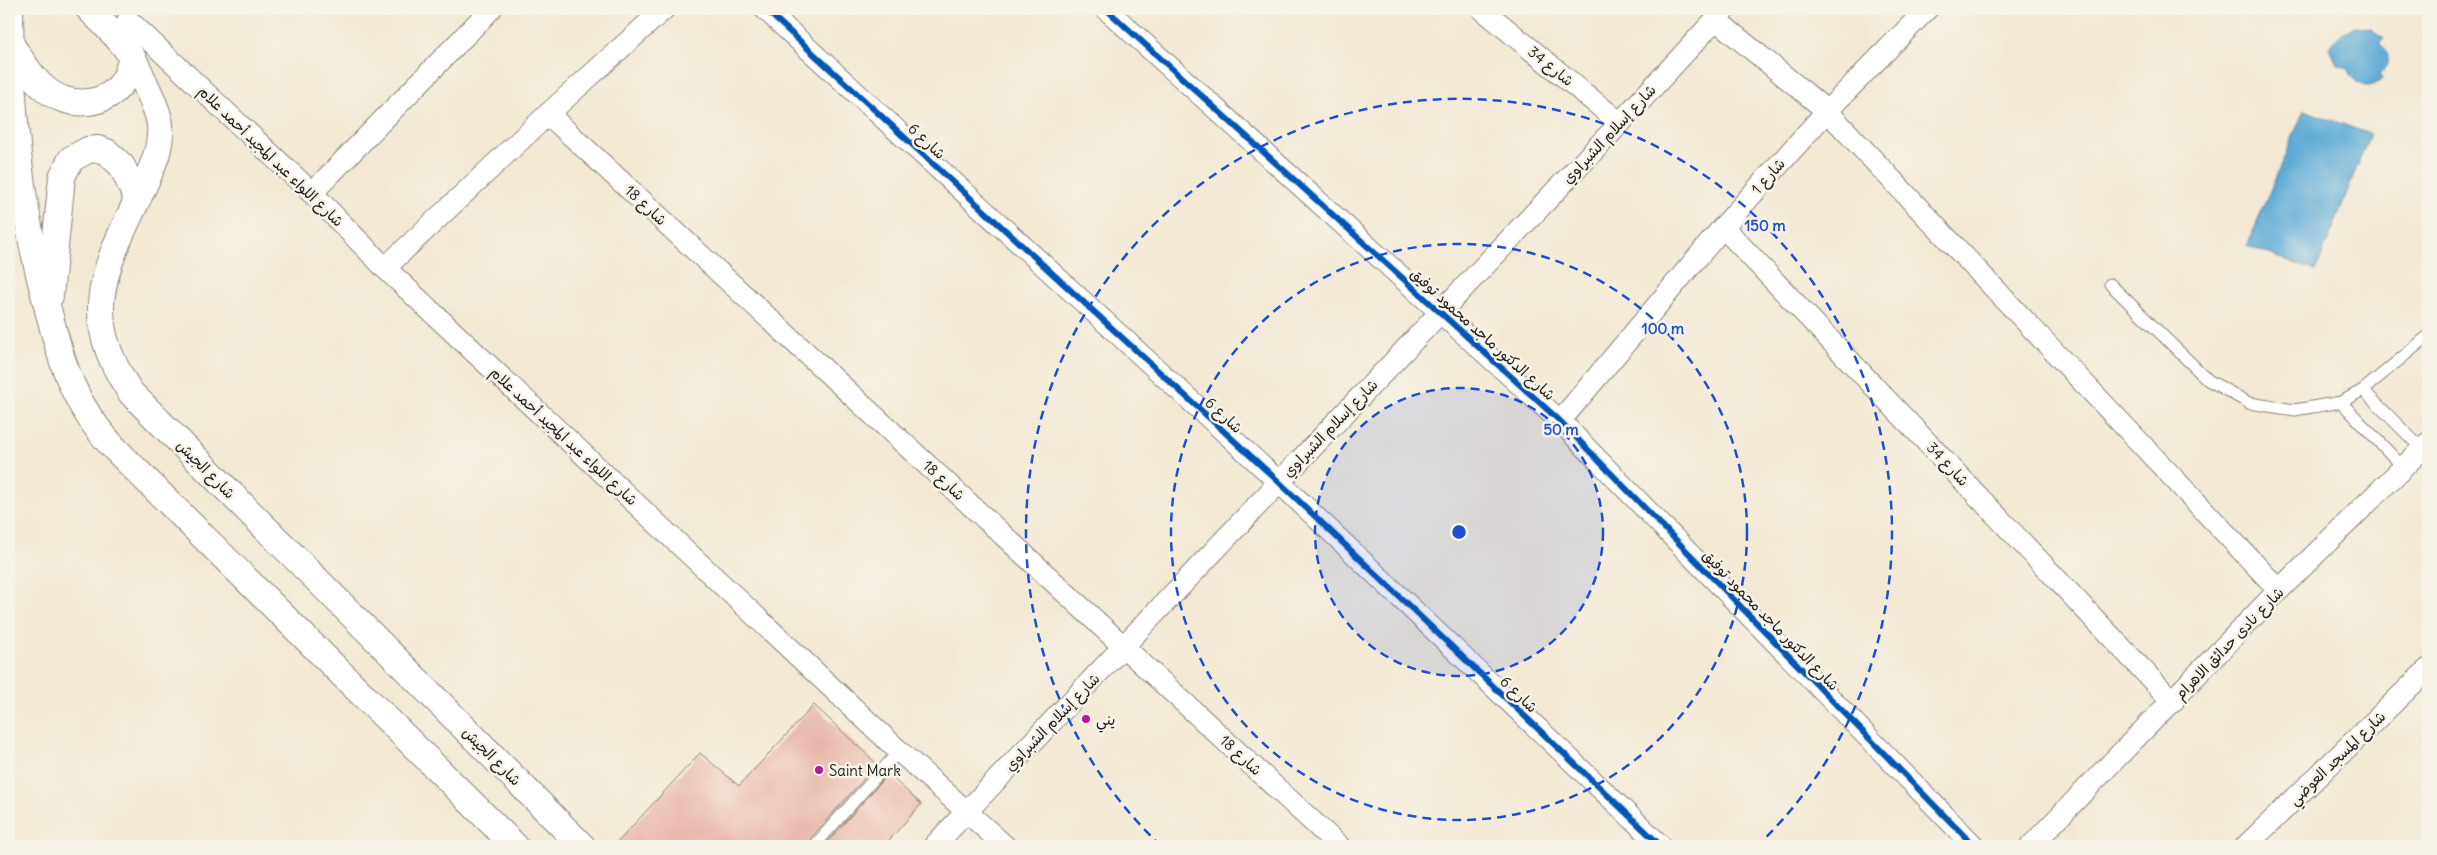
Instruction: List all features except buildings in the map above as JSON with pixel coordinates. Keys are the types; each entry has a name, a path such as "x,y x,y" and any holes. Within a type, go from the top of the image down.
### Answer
{"street":[{"path":"10,9 10,43 19,178 34,259 60,354 72,389 86,414 103,437 515,846"},
{"name":"شارع الجيش","path":"89,9 127,21 132,57 155,106 160,123 160,144 103,281 99,308 104,339 116,370 131,393 582,846"},
{"path":"312,193 491,9"},
{"path":"386,268 548,114 664,9"},
{"name":"شارع 6","path":"765,9 1279,482 1661,846"},
{"name":"شارع الدكتور ماجد محمود توفيق","path":"1106,9 1560,421 1974,846"},
{"name":"شارع 34","path":"1482,9 1620,123"},
{"name":"شارع 1","path":"1560,421 1722,227 1827,111 1927,9"},
{"path":"1720,14 1827,111 2279,590"},
{"name":"شارع إسلام الشبراوي","path":"934,846 1620,123 1720,14"},
{"name":"شارع اللواء عبد المجيد أحمد علام","path":"127,21 312,193 386,268 899,751 1005,846"},
{"path":"10,43 42,87 57,98 76,103 96,101 114,92 126,76 132,57"},
{"name":"شارع 18","path":"548,114 1339,846"},
{"path":"48,311 62,177 70,159 88,150 98,149 108,152 122,166 137,199"},
{"name":"شارع 34","path":"1722,227 2173,702"},
{"name":"شارع نادى حدائق الاهرام","path":"2031,846 2173,702 2279,590 2425,446"},
{"name":"شارع المسجد العوضي","path":"2246,846 2428,670"}],"lane":[{"path":"2110,284 2208,380 2249,403 2295,410 2341,402 2363,390 2428,336"},
{"path":"2363,390 2425,446"},
{"path":"2341,402 2403,467"},
{"path":"814,846 899,751"}],"water":[{"path":"2356,27 2371,29 2384,38 2379,43 2386,51 2388,59 2386,66 2379,74 2382,79 2371,85 2366,86 2357,82 2347,68 2337,64 2329,48 2341,33"},
{"path":"2304,110 2370,134 2316,271 2247,246"}],"cycle path":[{"path":"765,9 1279,482 1661,846"},
{"path":"1106,9 1560,421 1974,846"}],"place":[{"name":"يني","path":"1086,719"},
{"name":"Saint Mark","path":"819,770"}]}
